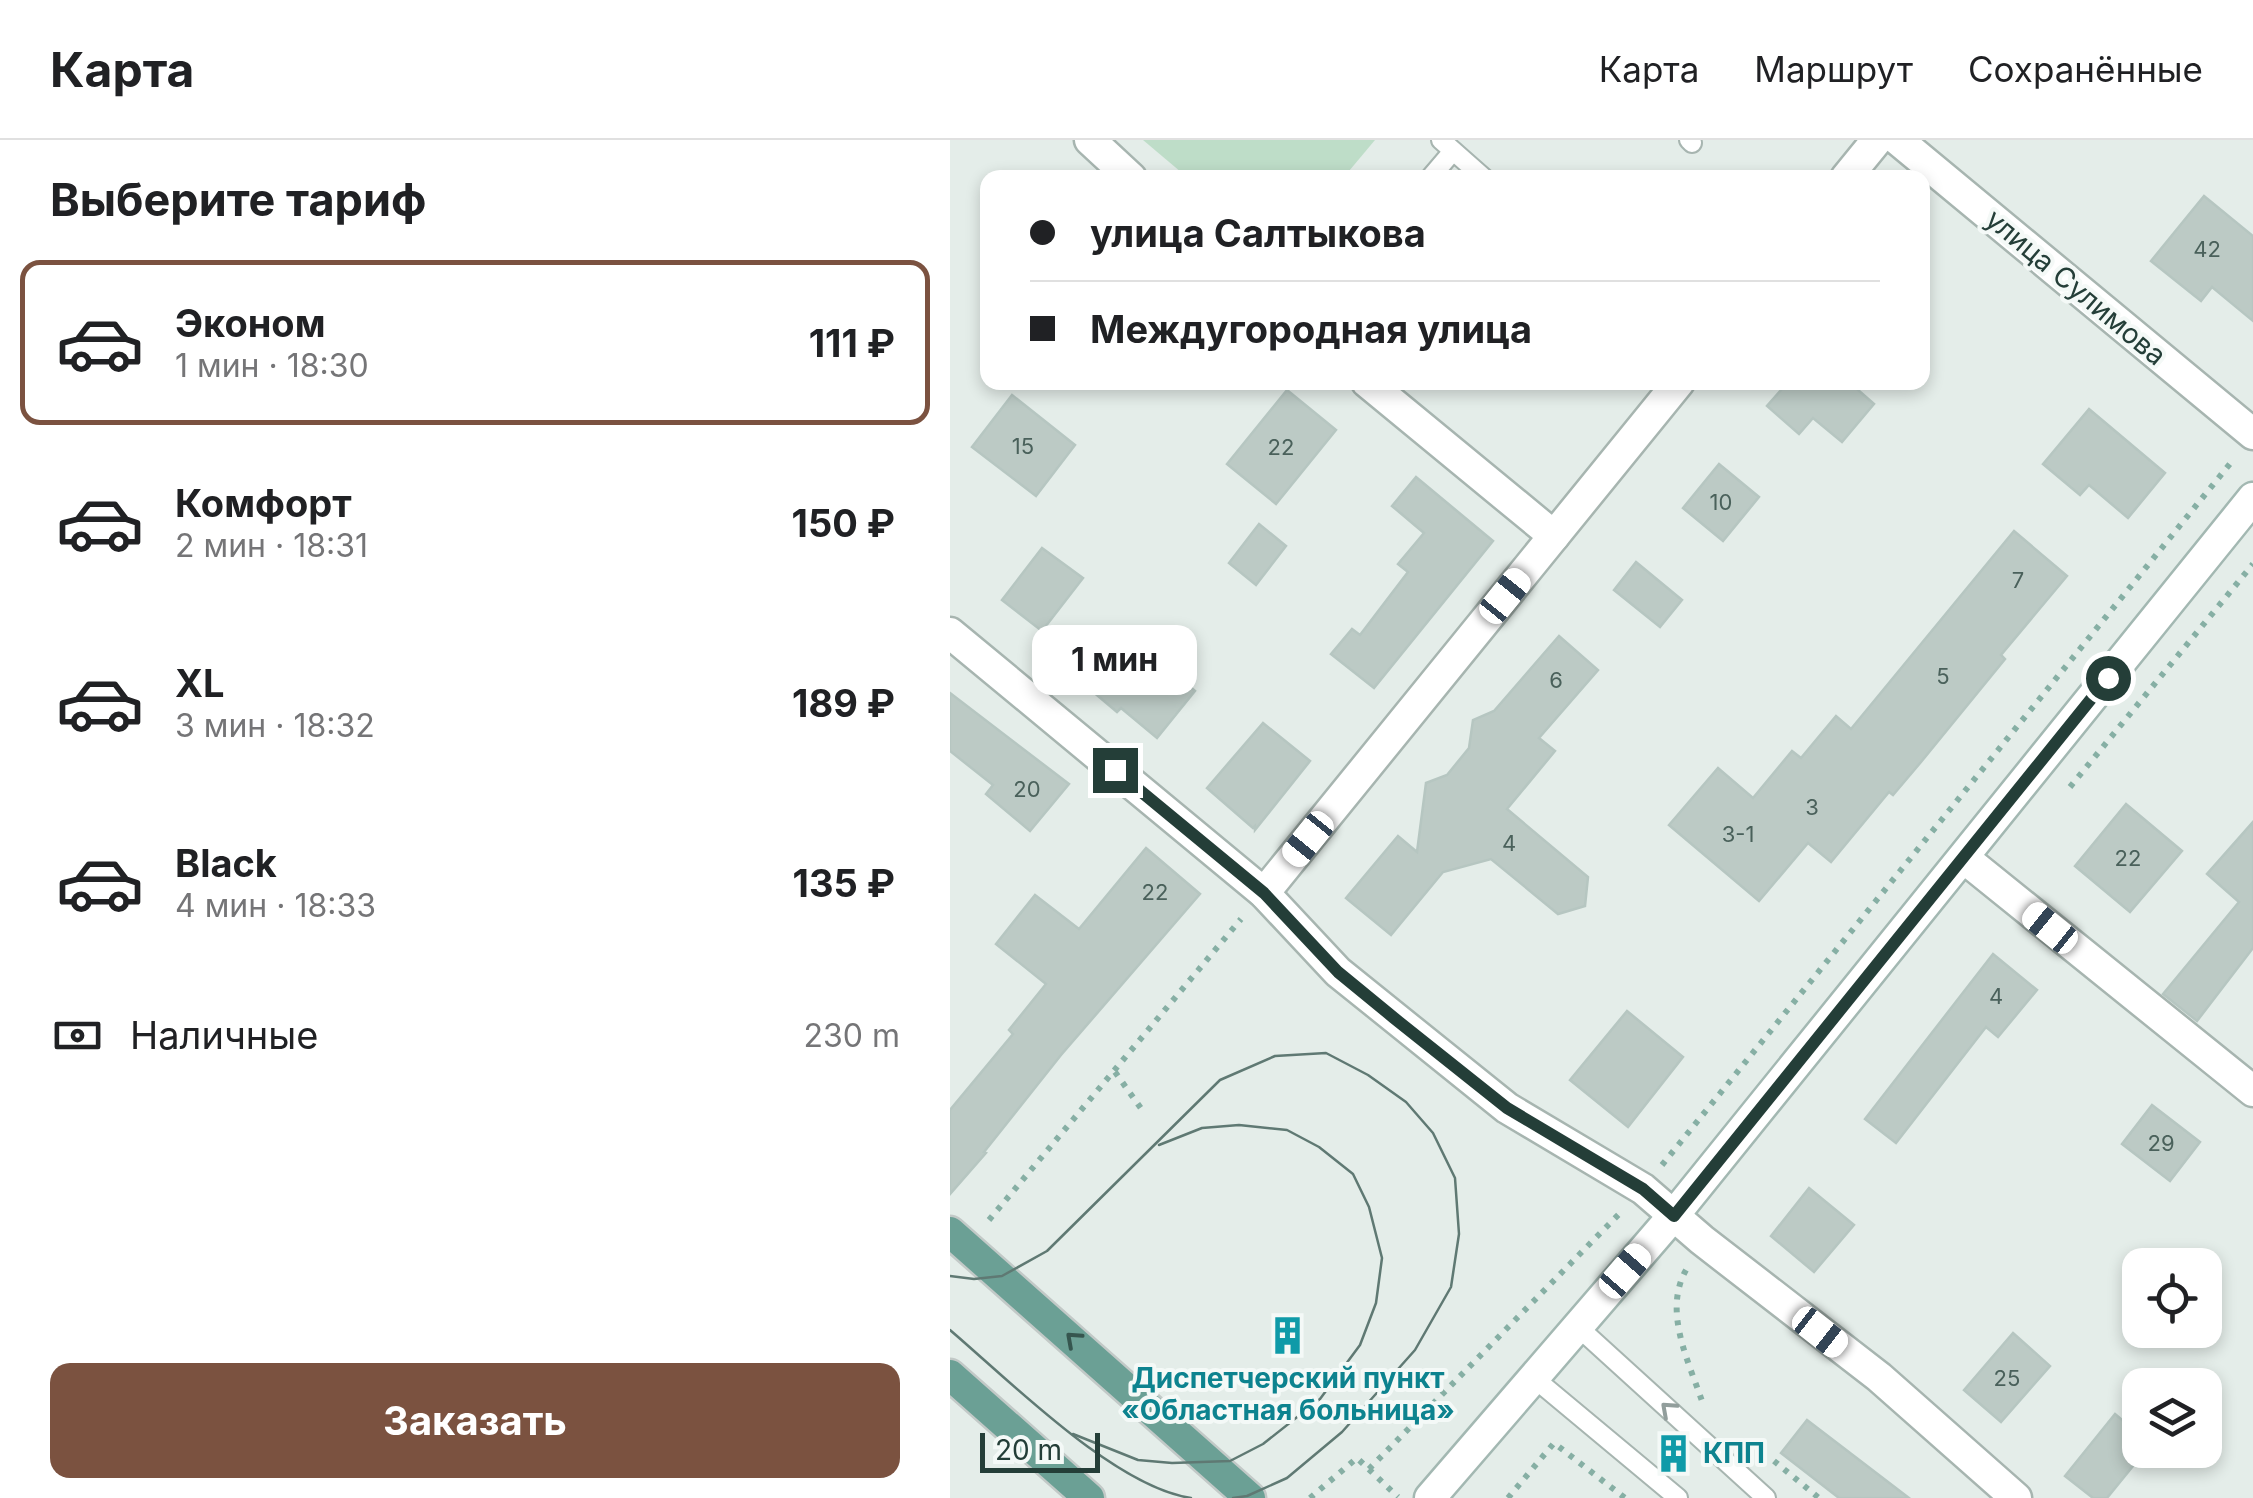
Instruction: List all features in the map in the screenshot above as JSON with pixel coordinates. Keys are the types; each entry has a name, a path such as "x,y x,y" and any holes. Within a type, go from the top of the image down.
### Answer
{"main road":[{"path":"964,1232 1250,1498"},
{"path":"950,1375 1088,1498"}],"street":[{"path":"1090,140 1122,170"},
{"path":"1853,170 1877,142"},
{"name":"улица Сулимова","path":"1877,142 1912,170"},
{"name":"улица Сулимова","path":"1930,185 2247,442"},
{"path":"1378,390 1554,536"},
{"path":"1264,893 1673,390"},
{"path":"1430,1498 1674,1216 2253,498"},
{"path":"950,633 1264,893 1338,972 1507,1108 1643,1189 1702,1240 1879,1377 2016,1498"},
{"path":"1964,858 2253,1092"}],"lane":[{"path":"1434,170 1447,145 1475,170"},
{"path":"1577,1326 1766,1498"},
{"path":"1534,1378 1678,1498"}],"path":[{"path":"1369,1468 1643,1189 2247,442"},
{"path":"2067,791 2253,564"},
{"path":"964,1232 1114,1072 1264,893"},
{"path":"1114,1072 1144,1114"},
{"path":"1702,1240 1677,1285 1678,1330 1705,1409"},
{"path":"1508,1498 1554,1443 1624,1498"},
{"path":"1310,1498 1357,1458 1399,1498"}],"green space":[{"path":"1143,140 1375,140 1350,170 1179,170"}],"building":[{"path":"2204,196 2253,236 2253,321 2212,287 2201,301 2151,261"},
{"path":"1287,390 1336,430 1276,504 1227,464"},
{"path":"1781,390 1858,390 1874,404 1842,442 1813,418 1799,434 1767,406"},
{"path":"1012,395 1075,445 1036,496 972,447"},
{"path":"2089,409 2165,473 2128,518 2089,485 2080,495 2043,464"},
{"path":"1719,464 1759,497 1723,541 1683,508"},
{"path":"1416,477 1493,541 1374,688 1331,654 1352,629 1360,635 1408,572 1398,564 1424,533 1392,506"},
{"path":"1259,524 1286,546 1256,585 1229,563"},
{"path":"2014,531 2067,576 2001,655 2005,659 1921,762 1893,795 1889,792 1831,862 1808,843 1759,901 1669,825 1718,768 1753,798 1792,751 1801,758 1836,716 1851,729"},
{"path":"1042,548 1083,578 1042,631 1002,600"},
{"path":"1636,562 1682,600 1660,627 1614,590"},
{"path":"1559,636 1598,670 1539,738 1555,751 1507,809 1588,877 1585,906 1558,914 1491,859 1443,872 1391,935 1346,898 1398,836 1417,852 1426,783 1447,775 1469,748 1473,720 1494,711"},
{"path":"1134,639 1195,691 1157,738 1121,708 1117,712 1091,690"},
{"path":"950,693 1069,784 1030,831 986,794 993,785 950,751"},
{"path":"1263,723 1310,761 1255,830 1255,826 1207,788"},
{"path":"2126,804 2182,851 2130,912 2075,866"},
{"path":"2253,822 2253,948 2197,1021 2163,994 2239,902 2207,874"},
{"path":"1146,848 1200,894 1061,1055 950,1194 950,1110 1013,1034 1009,1030 1046,984 996,944 1035,895 1079,929"},
{"path":"1993,954 2037,990 1998,1037 1986,1027 1896,1143 1865,1119"},
{"path":"1627,1011 1683,1057 1628,1127 1570,1080"},
{"path":"2152,1105 2200,1142 2170,1181 2122,1144"},
{"path":"1809,1188 1854,1225 1814,1272 1771,1236"},
{"path":"2013,1333 2050,1366 2001,1422 1964,1390"},
{"path":"2115,1414 2122,1420 2122,1468 2131,1468 2107,1498 2093,1498 2065,1476"},
{"path":"1807,1420 1909,1498 1839,1498 1781,1453"}],"tram line":[{"path":"950,1276 1002,1276 1047,1251 1220,1080 1275,1056 1326,1053 1368,1075 1406,1102 1433,1133 1455,1178 1459,1234 1451,1287 1415,1350 1342,1432 1287,1478 1233,1498"},
{"path":"1073,1434 1138,1460 1230,1461 1263,1444 1320,1399 1360,1345 1376,1303 1382,1258 1369,1207 1353,1174 1319,1147 1287,1130 1239,1125 1202,1128 1159,1145"},
{"path":"950,1330 1097,1453 1161,1490 1191,1498"}],"place":[{"name":"Диспетчерский пункт «Областная больница»","path":"1288,1336"},
{"name":"КПП","path":"1673,1453"}],"route":[{"path":"1115,770 1264,893 1338,972 1394,1018 1507,1108 1643,1189 1674,1216 2108,678"}]}
